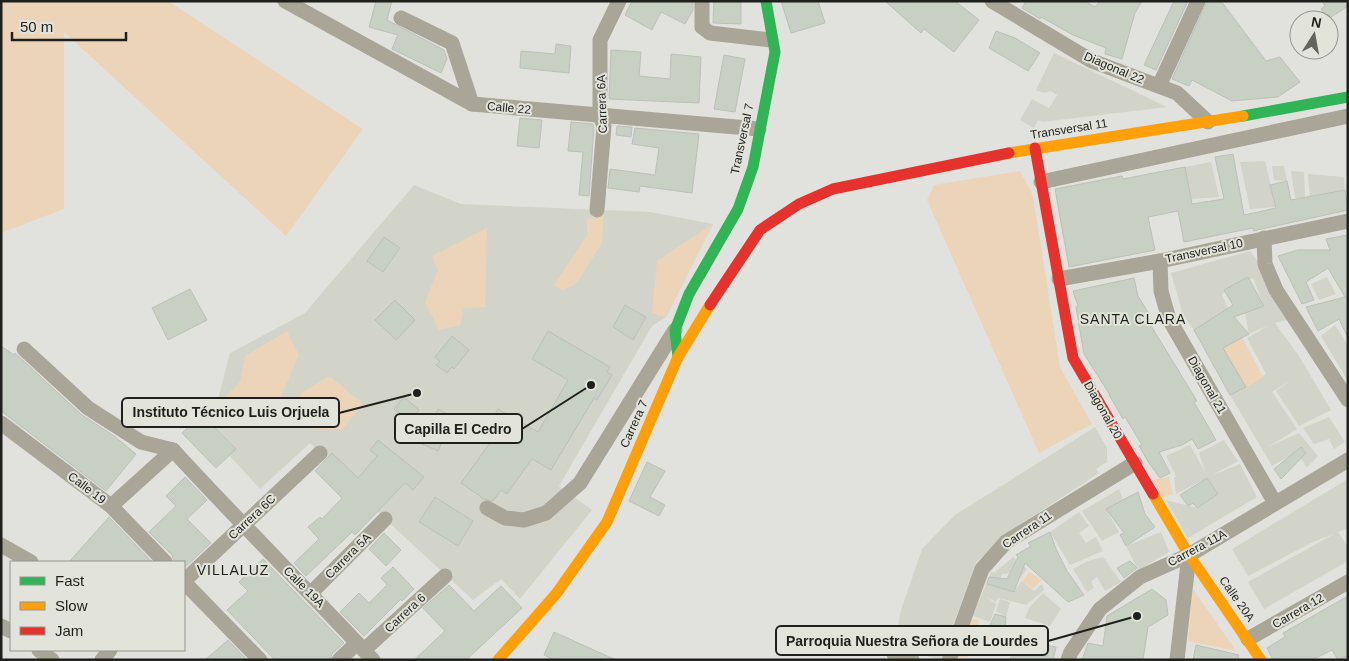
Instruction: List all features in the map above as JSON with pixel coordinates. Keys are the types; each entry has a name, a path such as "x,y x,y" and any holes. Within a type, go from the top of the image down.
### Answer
{"street":[{"name":"Calle 22","path":"285,1 472,104 759,129"},
{"name":"Carrera 6A","path":"597,210 604,126 600,116 600,40 619,1"},
{"path":"702,1 702,28 710,33 772,40"},
{"name":"Transversal 7","path":"674,330 689,294 738,209 753,167 775,52 766,1"},
{"name":"Diagonal 22","path":"992,1 1092,61 1177,93 1208,122"},
{"path":"1159,86 1198,1"},
{"path":"401,18 452,43 472,104"},
{"name":"Transversal 11","path":"799,204 833,189 1035,148 1208,122 1348,97"},
{"path":"1041,182 1348,116"},
{"name":"Diagonal 20","path":"1035,148 1059,279 1065,326 1073,358 1189,555"},
{"name":"Carrera 7","path":"498,660 556,594 607,522 678,357 740,258 760,230 799,204"},
{"name":"Transversal 10","path":"1059,279 1160,261 1348,221"},
{"path":"1264,238 1265,264 1276,290 1348,400"},
{"name":"Diagonal 21","path":"1160,261 1161,291 1169,319 1275,503"},
{"path":"674,330 678,357"},
{"path":"487,508 506,518 524,520 546,513 580,484 674,330"},
{"path":"24,349 88,408 141,442 173,450"},
{"name":"Calle 19","path":"1,423 111,506 164,561"},
{"path":"111,506 173,450"},
{"name":"Calle 19A","path":"173,450 243,526 311,593 365,651"},
{"name":"Carrera 6C","path":"185,580 320,453"},
{"name":"Carrera 11A","path":"1068,660 1070,652 1100,609 1140,577 1189,555 1348,460"},
{"name":"Carrera 11","path":"949,660 982,569 1006,542 1135,463"},
{"name":"Carrera 5A","path":"311,593 385,519"},
{"path":"1,546 29,561"},
{"path":"1177,660 1189,555"},
{"name":"Calle 20A","path":"1189,555 1261,660"},
{"name":"Carrera 6","path":"339,660 365,651 445,576"},
{"path":"185,582 260,660"},
{"name":"Carrera 12","path":"1248,639 1348,582"},
{"path":"40,651 52,660"},
{"path":"894,654 912,660"}],"shaded area":[{"path":"1,1 168,1 363,129 286,236 64,32 64,209 1,233"},
{"path":"1054,53 1167,107 1042,122 1038,120 1034,128 1020,120 1032,99 1049,108 1057,95 1051,91 1044,93 1036,90"},
{"path":"1265,161 1276,207 1250,209 1240,162"},
{"path":"1211,162 1219,197 1191,199 1185,167"},
{"path":"1272,166 1284,166 1287,181 1274,180"},
{"path":"1020,171 1033,196 1060,367 1092,424 1039,453 927,200 934,185"},
{"path":"1291,171 1304,172 1305,198 1295,198"},
{"path":"1308,174 1344,177 1345,190 1310,197"},
{"path":"414,185 461,204 650,212 713,224 666,317 652,326 559,486 592,510 520,599 501,579 473,600 385,519 310,443 260,489 209,433 230,353 305,313"},
{"path":"604,207 602,243 575,285 562,290 554,285 587,235 587,220"},
{"path":"713,224 666,317 652,313 657,261"},
{"path":"487,228 485,307 464,308 460,325 439,330 425,302 438,270 432,256"},
{"path":"1250,251 1266,272 1295,318 1275,323 1299,356 1331,410 1299,426 1276,391 1292,380 1272,392 1297,429 1268,447 1299,433 1318,456 1307,468 1297,452 1272,466 1230,395 1266,374 1247,338 1269,325 1249,334 1245,313 1264,306 1253,278 1222,294 1228,309 1194,330 1183,315 1171,273"},
{"path":"1327,277 1336,294 1319,300 1311,284"},
{"path":"1335,325 1348,345 1348,381 1321,336"},
{"path":"287,331 299,355 277,405 253,427 222,400 240,382 245,356"},
{"path":"1242,337 1263,377 1246,387 1231,362 1214,369 1209,355"},
{"path":"330,376 363,404 343,429 313,429 292,410 302,392"},
{"path":"1329,417 1345,442 1334,449 1329,439 1314,444 1303,428"},
{"path":"1095,427 1107,448 1107,462 1096,469 1099,473 1021,524 977,561 940,660 896,647 900,613 922,549 955,515"},
{"path":"1224,440 1238,461 1213,475 1240,464 1257,497 1188,538 1166,500 1197,508 1218,494 1207,478 1176,494 1174,478 1176,476 1166,456 1190,445 1205,472 1199,453"},
{"path":"1169,477 1173,494 1162,498 1153,480"},
{"path":"1348,479 1348,528 1338,532 1348,546 1348,561 1264,609 1248,582 1334,534 1313,542 1248,576 1232,549"},
{"path":"1119,489 1123,500 1106,509 1119,532 1102,541 1082,511"},
{"path":"1079,512 1089,526 1079,533 1086,543 1096,537 1103,551 1070,565 1050,532"},
{"path":"1161,532 1169,552 1138,570 1126,546"},
{"path":"1013,557 1027,569 1020,579 1013,573 1002,574 997,587 1014,592 1022,581 1034,591 1042,584 1044,590 1026,605 998,598 996,602 985,596 996,604 990,622 973,616 991,572 998,573 995,572"},
{"path":"1103,557 1121,582 1105,591 1097,577 1091,582 1094,588 1087,592 1073,569 1088,561"},
{"path":"1029,572 1042,580 1033,589 1022,581"},
{"path":"1193,589 1236,651 1188,641"},
{"path":"1043,593 1061,609 1050,626 1025,618 1029,608"},
{"path":"1000,599 1010,602 1006,617 996,611"},
{"path":"972,619 979,620 976,633 981,632 979,643 971,644 968,657 958,657"}],"building":[{"path":"376,1 392,1 387,20 444,50 447,59 441,73 392,49 398,35 369,27"},
{"path":"632,1 693,1 693,10 685,24 661,12 652,30 625,15"},
{"path":"714,1 741,1 741,24 713,23"},
{"path":"781,1 818,1 825,23 791,33"},
{"path":"885,1 955,1 979,20 954,52 924,29 921,33"},
{"path":"1026,1 1085,1 1095,7 1100,1 1142,1 1135,13 1122,59 1105,54 1106,48 1073,35 1041,17 1040,19 1022,8"},
{"path":"1174,1 1188,1 1156,70 1144,65"},
{"path":"1207,1 1221,1 1266,61 1280,57 1300,82 1278,97 1232,101 1192,80 1189,86 1172,79"},
{"path":"1322,1 1348,1 1348,6 1339,12 1339,10 1322,10 1325,6"},
{"path":"996,31 1015,38 1040,53 1028,71 989,48"},
{"path":"556,44 571,46 569,73 520,68 521,51 555,54"},
{"path":"611,50 641,52 639,76 670,79 671,54 701,57 699,103 609,99"},
{"path":"724,55 745,59 735,112 714,109"},
{"path":"520,118 542,120 539,148 517,146"},
{"path":"571,122 593,124 594,127 589,196 579,195 583,152 568,151"},
{"path":"617,126 632,127 631,137 616,135"},
{"path":"635,128 699,134 692,193 640,186 639,192 608,188 610,169 655,175 659,148 632,144"},
{"path":"1233,154 1244,215 1276,208 1270,185 1287,181 1291,200 1345,190 1348,210 1253,231 1253,228 1184,242 1178,211 1148,217 1155,250 1069,267 1055,189 1122,176 1123,179 1185,167 1192,204 1224,199 1215,157"},
{"path":"1348,235 1348,338 1339,319 1318,331 1306,307 1345,297 1328,268 1306,282 1314,300 1302,304 1278,256 1298,250 1330,250 1326,239"},
{"path":"384,237 400,248 383,272 367,261"},
{"path":"1248,277 1264,306 1234,317 1249,334 1223,348 1246,387 1230,395 1194,330 1233,305 1224,290"},
{"path":"1134,278 1138,296 1149,314 1145,316 1197,401 1194,402 1216,440 1198,449 1192,439 1182,445 1159,452 1170,473 1160,478 1139,446 1142,445 1125,417 1123,419 1084,354 1076,307 1078,306 1073,291"},
{"path":"190,289 207,320 168,340 152,308"},
{"path":"395,300 415,320 396,340 375,320"},
{"path":"625,305 646,317 633,340 613,327"},
{"path":"548,331 610,367 607,372 612,375 597,400 594,398 551,470 532,459 507,494 501,490 493,501 484,499 461,483 492,440 483,435 498,409 538,432 568,380 532,359"},
{"path":"452,336 469,350 454,369 452,367 447,373 436,365 440,361 435,357"},
{"path":"1,346 14,355 15,353 82,415 114,436 136,454 106,491 1,411"},
{"path":"404,397 419,410 409,422 394,409"},
{"path":"438,409 454,417 438,451 422,444"},
{"path":"201,414 236,449 216,468 182,433"},
{"path":"378,440 424,477 413,490 405,483 355,535 352,532 306,576 294,563 319,539 308,527 320,517 322,519 342,498 315,471 332,453 358,478 377,456 370,450"},
{"path":"1301,447 1306,453 1281,479 1274,469"},
{"path":"647,462 665,471 650,497 665,505 659,516 629,501"},
{"path":"185,477 207,500 187,519 211,543 185,567 185,561 174,561 172,555 149,532 176,506 166,496"},
{"path":"1207,478 1218,494 1197,508 1193,503 1188,506 1180,495"},
{"path":"1138,492 1145,514 1155,527 1126,546 1120,535 1124,533 1106,509"},
{"path":"435,497 473,521 458,546 419,522"},
{"path":"109,517 151,561 70,561"},
{"path":"1050,532 1067,571 1084,595 1068,602 1025,563 1014,592 987,584 989,577 1007,579 1018,557 1016,555 1031,546 1028,543"},
{"path":"384,533 401,550 386,566 369,549"},
{"path":"263,559 344,643 332,654 330,660 275,660 227,610 248,591 239,582"},
{"path":"1130,561 1137,568 1124,578 1117,568"},
{"path":"393,567 414,589 402,601 401,599 364,636 340,612 359,593 369,603 387,585 381,578"},
{"path":"449,585 474,611 501,586 522,608 466,660 414,660 445,631 423,608"},
{"path":"1152,589 1166,600 1168,615 1148,627 1143,660 1082,660 1088,643 1103,646 1107,616"},
{"path":"1348,596 1348,656 1338,660 1332,650 1312,660 1273,660 1267,648 1285,637 1283,633"},
{"path":"995,614 1006,617 1005,630 990,625"},
{"path":"554,632 616,660 554,660 544,655"},
{"path":"228,640 247,660 205,660"},
{"path":"1045,640 1045,645 1056,647 1053,660 1010,660 1014,642"},
{"path":"1196,645 1239,655 1238,660 1193,660"}],"traffic: fast":[{"path":"678,357 675,330 689,294 738,209 753,167 775,52 766,1"},
{"path":"1243,116 1348,97"}],"traffic: slow":[{"path":"1009,153 1243,116"},
{"path":"498,660 556,594 607,522 678,357 710,305"},
{"path":"1153,494 1189,555 1261,660"}],"traffic: jam":[{"path":"1035,148 1073,358 1153,494"},
{"path":"710,305 760,230 799,204 833,189 1009,153"}],"place":[{"name":"Capilla El Cedro","path":"591,385"},
{"name":"Instituto Técnico Luis Orjuela","path":"417,393"},
{"name":"Parroquia Nuestra Señora de Lourdes","path":"1137,616"}],"district":[{"name":"SANTA CLARA","path":"1133,319"},
{"name":"VILLALUZ","path":"233,570"}]}
